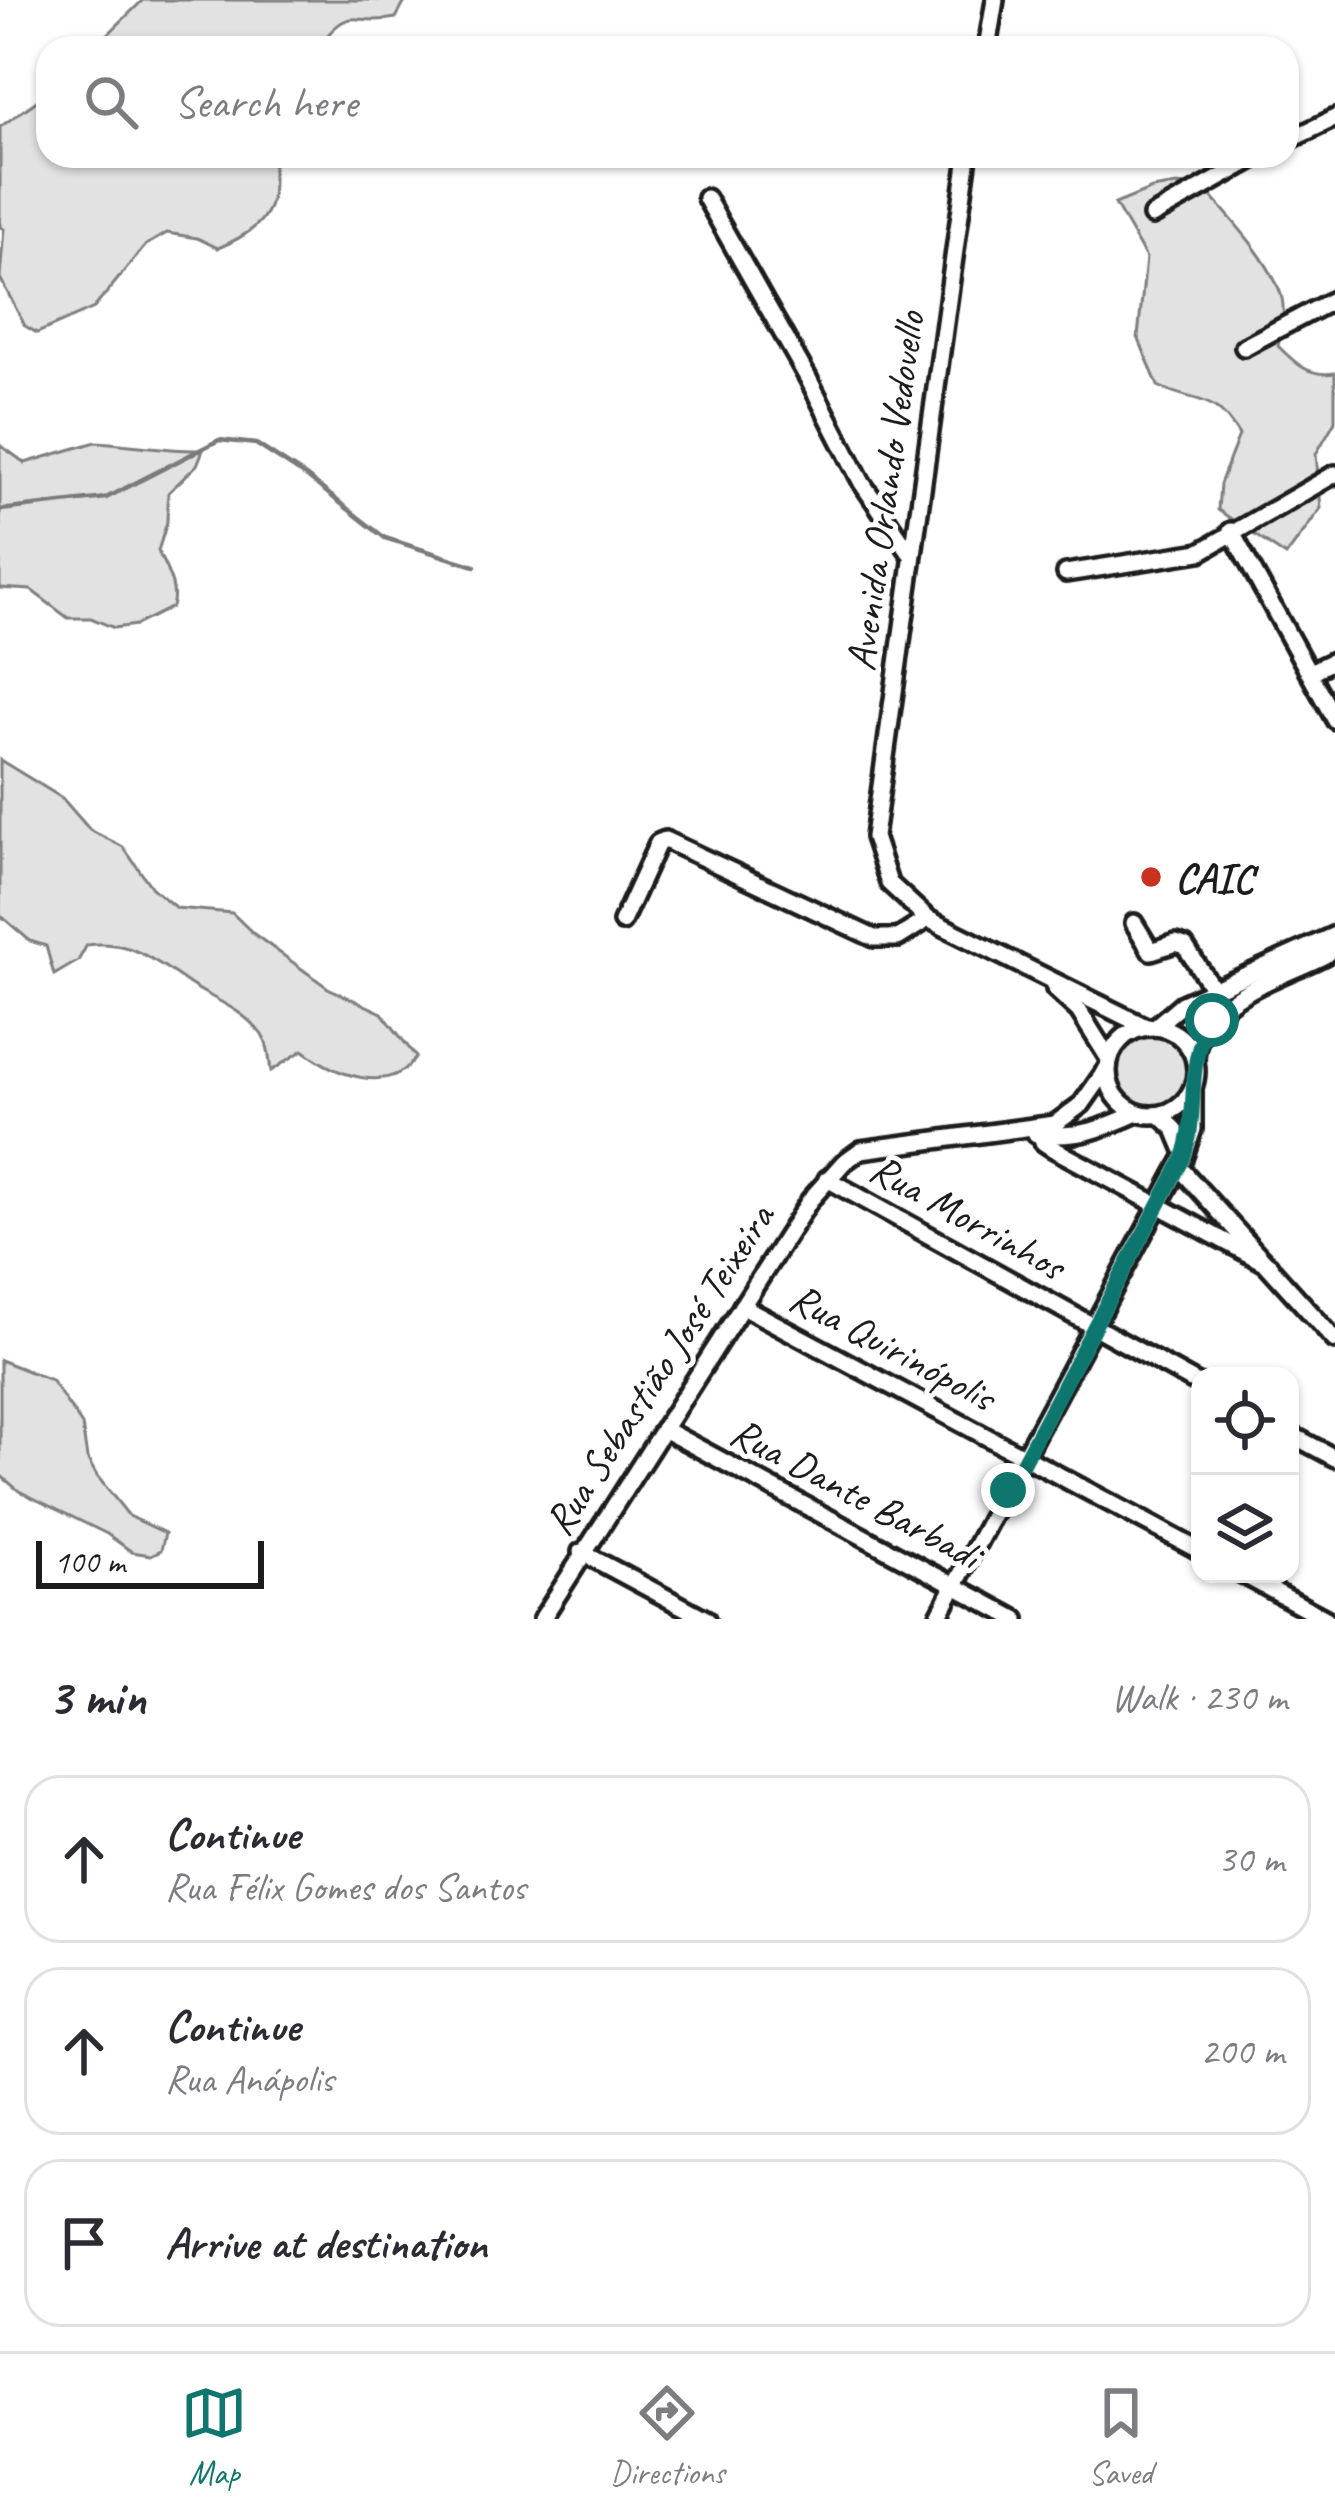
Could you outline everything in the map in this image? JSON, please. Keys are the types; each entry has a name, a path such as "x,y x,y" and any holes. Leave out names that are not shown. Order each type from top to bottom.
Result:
{"street":[{"path":"988,36 995,0"},
{"path":"1299,134 1335,118"},
{"name":"Avenida Orlando Vedovello","path":"928,919 889,883 874,837 966,168"},
{"path":"1152,216 1237,168"},
{"path":"706,199 862,483 910,553"},
{"path":"1244,347 1335,299"},
{"path":"1066,573 1194,554 1335,474"},
{"path":"1231,530 1335,719"},
{"path":"1310,672 1335,659"},
{"path":"622,922 658,842 665,839 874,938 898,938 928,919 1044,979 1182,1038 1195,1064"},
{"path":"1134,923 1151,951 1176,943 1185,946 1214,989"},
{"path":"1040,1131 1070,1116 1123,1037 1150,1027 1214,989 1335,935"},
{"path":"937,1619 1182,1160 1193,1130 1199,1040 1225,1006 1335,946"},
{"path":"1044,979 1079,1012 1108,1063 1112,1090 1136,1113"},
{"path":"1040,1131 1074,1137 1136,1113 1160,1115 1180,1106 1193,1088"},
{"path":"1160,1115 1175,1129 1182,1160 1335,1340"},
{"path":"1040,1131 1052,1148 1269,1265"},
{"name":"Rua Sebastião José Teixeira","path":"542,1619 742,1306 843,1162 872,1147 1040,1131"},
{"name":"Rua Morrinhos","path":"827,1179 1191,1380"},
{"name":"Rua Quirinópolis","path":"742,1306 1191,1546"},
{"name":"Rua Dante Barbadi","path":"663,1429 1016,1619"},
{"path":"1299,1439 1335,1458"},
{"path":"581,1552 706,1619"},
{"path":"1259,1583 1326,1619"}],"shaded area":[{"path":"143,0 406,0 396,18 346,20 327,36 106,36"},
{"path":"36,102 36,168 273,168 270,206 245,235 218,248 197,238 167,233 146,245 94,308 37,333 25,326 0,278 4,229 0,227 0,127"},
{"path":"1177,185 1204,188 1264,262 1283,303 1278,346 1304,368 1335,373 1335,421 1316,454 1321,508 1286,556 1218,510 1220,484 1239,435 1212,405 1158,386 1138,337 1146,258 1115,204"},
{"path":"96,442 203,450 197,465 168,493 167,522 158,551 172,586 172,607 136,625 114,628 91,618 68,618 31,590 0,588 0,445 25,463"},
{"path":"0,760 62,798 90,830 123,847 152,888 176,908 232,913 328,988 382,1013 416,1057 405,1069 377,1079 345,1073 303,1050 271,1071 264,1039 255,1026 143,954 117,945 87,945 78,961 54,975 46,946 30,941 0,915"},
{"path":"1151,1034 1165,1036 1177,1045 1186,1057 1186,1085 1177,1097 1165,1106 1151,1108 1137,1106 1125,1097 1116,1085 1114,1071 1116,1057 1125,1045 1137,1036"},
{"path":"0,1360 51,1380 82,1425 87,1458 97,1476 129,1516 165,1533 161,1550 151,1555 132,1552 107,1534 19,1491 0,1475"}],"waterway":[{"path":"0,510 106,498 219,440 256,444 385,538 475,566"}],"place":[{"name":"CAIC","path":"1151,877"}],"route":[{"path":"1008,1490 1183,1159 1193,1130 1195,1052 1212,1020"}]}
